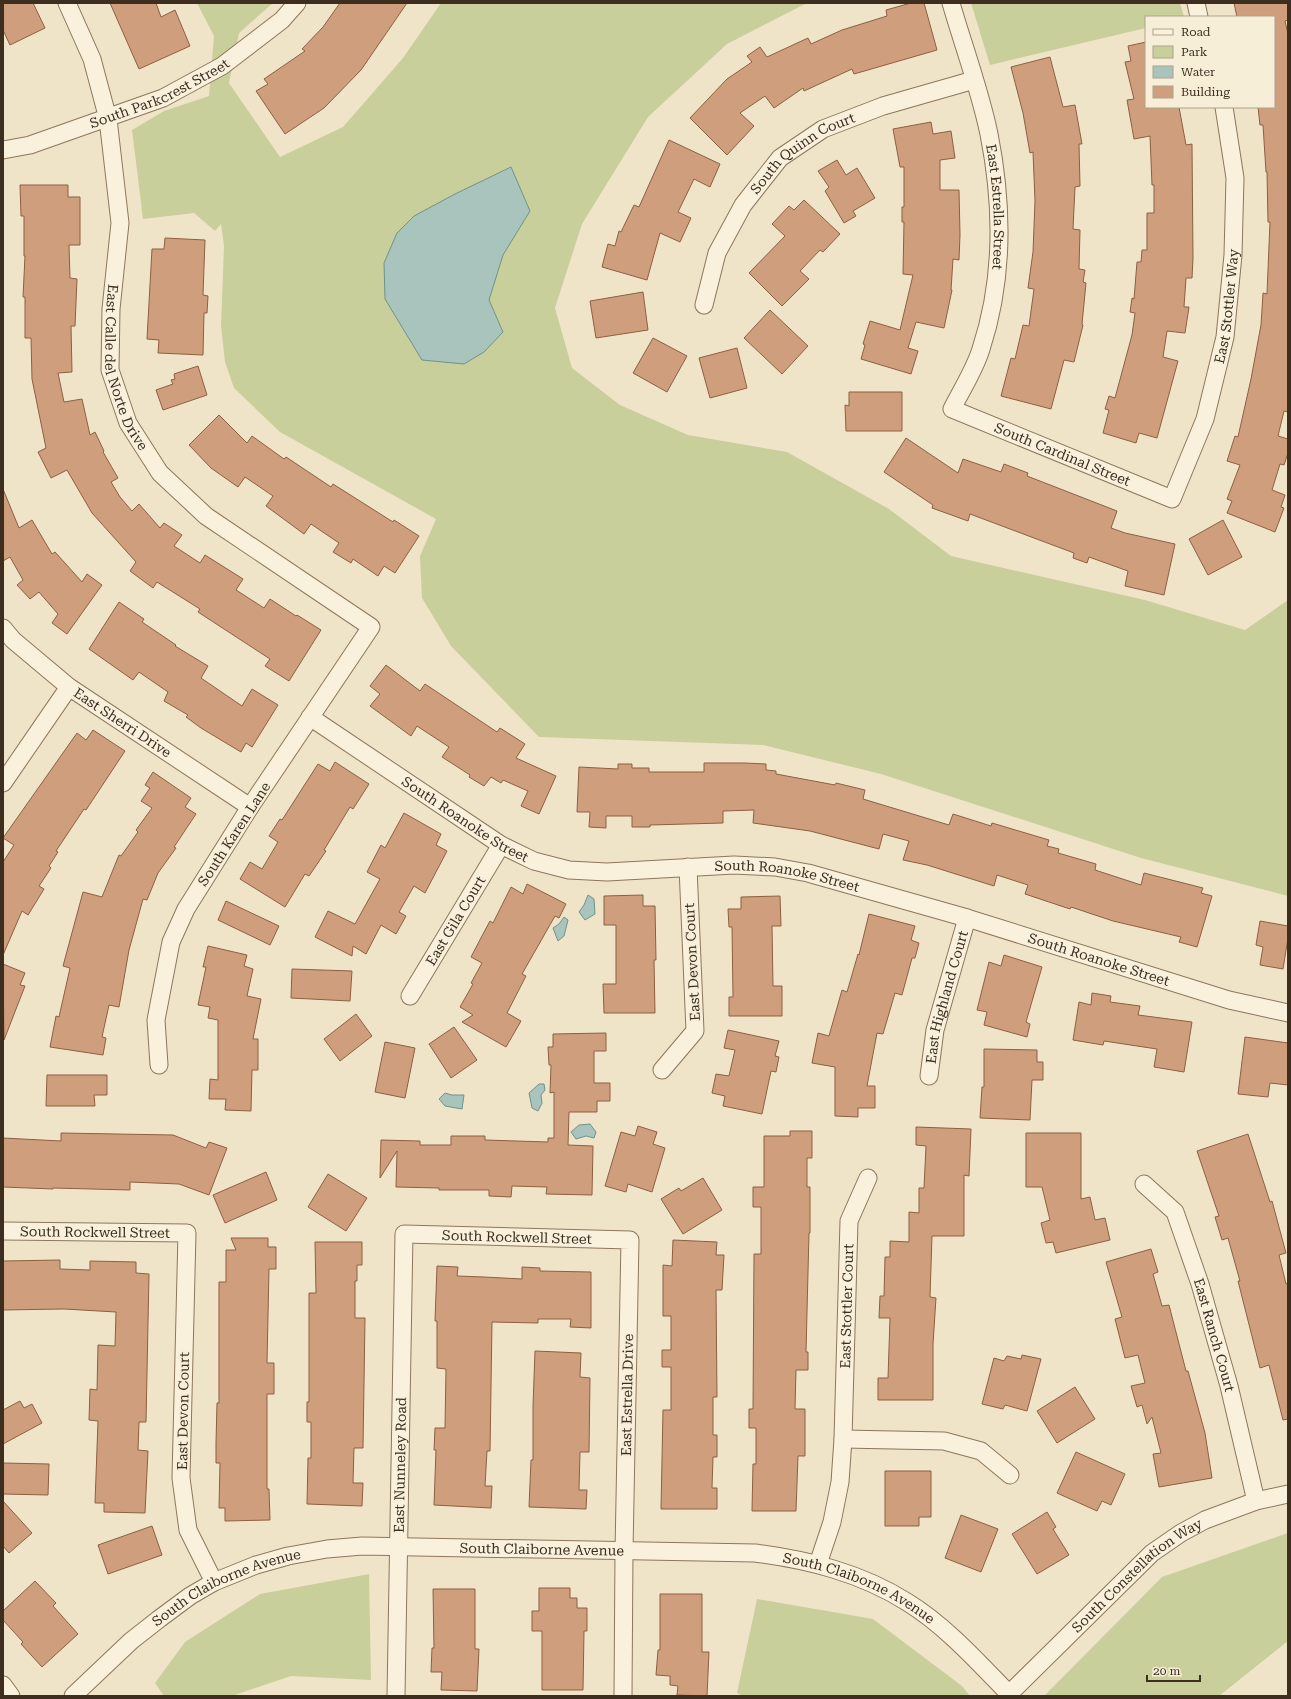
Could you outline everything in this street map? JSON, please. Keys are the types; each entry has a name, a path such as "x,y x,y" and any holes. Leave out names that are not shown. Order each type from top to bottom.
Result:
{"street":[{"name":"East Calle del Norte Drive","path":"67,3 92,59 108,119 120,223 111,309 110,370 128,424 160,473 206,516 371,627"},
{"name":"South Parkcrest Street","path":"3,150 30,145 108,119 163,98 222,66 282,20 297,3"},
{"name":"East Estrella Street","path":"950,3 989,133 997,186 1000,248 994,300 981,350 952,409"},
{"path":"1196,3 1200,16"},
{"name":"South Quinn Court","path":"704,305 717,253 743,205 780,158 823,129 883,106 974,80"},
{"name":"East Stottler Way","path":"1172,499 1205,419 1225,337 1233,255 1235,178 1224,108"},
{"name":"South Cardinal Street","path":"952,409 1172,499"},
{"name":"South Karen Lane","path":"160,1065 156,1020 171,942 186,909 250,808 371,627"},
{"name":"East Sherri Drive","path":"3,628 13,640 69,687 250,808"},
{"path":"3,783 69,687"},
{"name":"South Roanoke Street","path":"310,717 501,845 534,861 569,870 608,872 734,865 781,868 808,873 967,918 1229,1000 1288,1013"},
{"name":"East Gila Court","path":"410,996 501,845"},
{"name":"East Devon Court","path":"662,1070 695,1030 688,867"},
{"name":"East Highland Court","path":"929,1076 935,1030 967,918"},
{"name":"East Stottler Court","path":"818,1564 832,1522 840,1482 844,1439 849,1221 868,1178"},
{"name":"East Ranch Court","path":"1144,1184 1175,1212 1178,1219 1204,1299 1228,1386 1256,1501"},
{"name":"South Rockwell Street","path":"3,1231 187,1233"},
{"name":"East Devon Court","path":"187,1233 181,1478 188,1530 214,1582"},
{"name":"South Rockwell Street","path":"404,1234 630,1240"},
{"name":"East Nunneley Road","path":"396,1696 404,1234"},
{"name":"East Estrella Drive","path":"623,1696 624,1551 630,1240"},
{"path":"844,1439 944,1441 982,1451 1010,1475"},
{"name":"South Constellation Way","path":"1010,1695 1152,1553 1181,1533 1205,1520 1256,1501 1288,1494"},
{"name":"South Claiborne Avenue","path":"73,1696 153,1623 190,1596 214,1582 256,1565 288,1556 327,1549 398,1546 755,1553 818,1564 875,1584 908,1603 955,1640 1010,1695"},
{"path":"3,1685 11,1696"}],"green space":[{"path":"197,3 273,3 239,33 229,83 280,157 343,127 403,58 441,3 807,3 727,44 648,117 582,224 555,308 572,368 620,405 688,435 787,452 889,509 951,556 1145,600 1245,630 1288,600 1288,896 1141,858 881,774 763,745 539,737 451,646 422,598 420,556 436,519 280,432 234,388 225,362 221,326 224,246 221,224 215,231 194,213 143,219 132,130 164,111 209,96 214,36"},
{"path":"971,3 1180,3 1184,16 1145,16 1145,28 990,65"},
{"path":"1288,1533 1288,1641 1219,1696 1045,1695 1162,1577"},
{"path":"369,1574 371,1680 291,1676 232,1696 164,1696 155,1683 185,1642 260,1594"},
{"path":"757,1599 873,1619 962,1686 970,1696 743,1696 737,1693"}],"water":[{"path":"511,167 530,211 503,255 489,300 503,332 484,352 464,364 422,360 385,299 384,263 397,233 414,216"},
{"path":"588,895 594,899 595,914 585,920 579,912"},
{"path":"564,917 568,920 564,936 558,941 553,928 559,924"},
{"path":"539,1084 544,1084 545,1090 541,1095 542,1103 538,1111 532,1108 529,1093"},
{"path":"445,1093 452,1095 464,1095 462,1109 445,1106 439,1099"},
{"path":"590,1124 596,1132 594,1138 586,1136 576,1139 571,1132 579,1125"}],"building":[{"path":"3,3 33,3 45,28 10,45 3,30"},
{"path":"110,3 156,3 161,17 175,10 190,46 139,69"},
{"path":"340,3 407,3 361,70 324,108 285,134 256,91 268,84 264,79 305,51 302,49 323,27"},
{"path":"911,3 924,3 937,50 854,74 852,69 804,91 803,88 774,108 765,96 740,113 754,126 727,155 690,118 727,79 752,62 747,56 760,47 767,57 808,38 811,44 842,30 887,16 886,10"},
{"path":"1234,3 1288,3 1288,20 1285,21 1288,34 1288,412 1284,411 1278,436 1288,439 1288,453 1284,465 1280,464 1272,490 1285,495 1281,507 1284,508 1275,532 1227,513 1232,501 1227,499 1240,465 1227,461 1235,436 1238,437 1261,325 1263,293 1267,294 1270,222 1268,222 1267,172 1263,125 1260,125 1258,108 1275,108 1275,16 1237,16"},
{"path":"1145,42 1145,108 1179,108 1186,145 1192,144 1193,258 1192,278 1186,278 1184,307 1189,307 1185,333 1167,331 1163,357 1178,361 1157,438 1139,433 1136,443 1103,433 1109,410 1105,409 1109,396 1115,398 1132,335 1135,313 1130,312 1132,298 1134,299 1137,262 1141,262 1142,250 1147,250 1147,213 1154,213 1154,185 1152,185 1150,136 1134,139 1127,100 1134,99 1125,62 1131,61 1128,46"},
{"path":"1050,57 1063,107 1075,105 1082,144 1079,144 1080,186 1075,187 1073,229 1080,230 1079,269 1085,270 1083,282 1086,283 1083,325 1074,362 1064,360 1051,409 1001,396 1011,358 1015,359 1023,325 1029,326 1034,289 1028,288 1033,252 1035,201 1033,152 1030,153 1023,113 1011,67"},
{"path":"931,122 933,134 951,131 955,158 940,160 940,190 959,190 959,260 953,259 952,290 944,328 916,322 908,348 918,351 911,374 861,359 865,345 863,344 870,321 900,330 913,275 903,274 904,222 902,222 902,207 904,207 904,167 900,167 893,129"},
{"path":"669,140 720,164 710,187 694,179 678,212 691,218 680,242 660,233 647,280 602,267 608,244 615,246 619,231 621,232 634,205 639,207"},
{"path":"837,160 846,175 857,168 875,198 853,211 856,216 844,223 825,191 829,187 818,171"},
{"path":"20,185 68,185 68,197 80,197 80,245 69,245 70,278 77,279 75,326 71,326 72,372 58,373 64,402 82,399 90,435 95,432 104,451 103,452 118,478 111,482 120,497 132,511 139,504 160,528 164,523 182,535 174,546 200,563 205,555 243,579 236,590 264,608 270,599 321,630 289,681 265,666 270,659 198,612 200,609 157,582 153,588 130,571 136,562 92,513 67,470 51,478 38,452 46,448 32,379 31,338 25,338 25,297 23,297 25,256 24,216 21,216"},
{"path":"804,200 840,234 823,252 820,250 800,271 809,279 782,306 749,273 785,236 772,224 789,206 794,210"},
{"path":"165,238 205,240 203,295 208,296 207,313 204,313 203,355 158,353 159,340 147,339 152,249 164,249"},
{"path":"643,292 648,330 596,338 590,301"},
{"path":"770,310 808,346 782,374 744,338"},
{"path":"653,338 687,356 667,392 633,373"},
{"path":"737,348 747,388 710,398 699,358"},
{"path":"198,366 207,395 163,410 156,390 173,384 171,380 175,379 174,374"},
{"path":"849,392 902,392 902,431 846,431 845,405 849,406"},
{"path":"219,415 247,443 252,436 284,459 286,457 331,487 333,484 393,522 394,520 419,536 395,573 384,566 378,576 353,559 351,563 333,552 339,543 311,524 304,534 266,506 273,496 245,477 238,487 211,468 189,445"},
{"path":"906,438 958,473 963,459 1001,472 1004,464 1028,473 1027,476 1117,511 1111,528 1125,533 1175,544 1164,595 1125,586 1128,571 1089,557 1087,563 1073,558 1074,553 970,514 968,521 932,508 933,505 884,472"},
{"path":"3,489 19,528 32,520 52,554 55,552 82,582 87,574 102,585 67,634 52,623 58,614 39,592 30,599 17,585 23,580 10,557 3,561"},
{"path":"1223,520 1242,557 1208,575 1189,539"},
{"path":"119,602 144,619 142,622 176,645 175,646 208,666 201,678 242,706 252,689 278,705 252,747 246,743 241,752 201,728 186,717 188,715 164,701 168,692 139,672 133,680 89,649"},
{"path":"386,665 420,691 425,684 497,732 500,728 525,744 516,758 556,776 539,814 521,806 528,791 503,780 501,783 491,777 484,786 442,757 449,747 417,726 411,736 370,706 380,694 370,686"},
{"path":"93,730 125,751 86,810 84,809 56,851 58,852 49,866 51,868 39,886 44,889 28,915 22,911 3,955 3,862 14,845 3,838 77,733 86,740"},
{"path":"335,762 369,784 353,809 350,807 324,850 326,851 309,876 305,874 285,907 240,879 250,862 262,869 278,842 269,836 280,819 282,820 318,764 330,771"},
{"path":"704,763 766,764 766,770 776,771 776,774 835,785 836,783 865,790 863,799 949,825 953,814 991,826 992,823 1049,840 1047,846 1059,849 1058,853 1096,864 1095,870 1141,885 1144,873 1203,888 1201,893 1212,896 1197,947 1179,942 1181,937 1113,921 1025,894 1028,885 997,875 994,886 927,865 903,860 909,841 883,834 879,849 810,831 753,823 754,810 723,811 723,823 650,825 650,827 632,827 632,816 606,816 606,828 589,827 590,812 577,812 579,767 618,769 618,764 632,764 632,768 649,768 649,772 704,772"},
{"path":"153,772 191,798 185,807 196,814 174,847 176,848 158,873 147,900 143,899 129,950 119,1007 109,1005 102,1037 106,1038 103,1055 50,1047 56,1016 59,1017 70,968 63,966 83,892 102,897 119,855 121,856 138,832 136,830 152,808 141,801 150,788 145,785"},
{"path":"404,813 441,834 436,845 447,851 425,893 414,886 399,912 406,916 396,934 381,925 366,954 353,946 352,956 315,937 328,911 355,924 380,879 367,872 381,845 385,848"},
{"path":"527,884 566,904 559,918 555,916 522,974 526,976 507,1013 521,1021 506,1047 462,1022 473,1015 460,1007 473,984 471,983 482,963 471,957 490,921 493,923 511,887 523,894"},
{"path":"643,895 643,906 655,906 655,1013 604,1013 603,984 616,984 616,925 604,925 604,896"},
{"path":"780,896 781,926 772,926 773,986 782,986 782,1016 729,1016 729,997 733,997 732,927 729,927 728,909 741,909 741,897"},
{"path":"226,901 279,926 270,945 218,920"},
{"path":"869,914 915,926 911,940 919,943 915,958 912,958 902,995 895,993 883,1034 877,1033 867,1086 875,1086 875,1108 858,1108 858,1117 835,1116 835,1067 812,1063 818,1033 829,1036 842,990 847,992 858,954 859,955"},
{"path":"1260,921 1288,926 1288,938 1283,969 1260,965 1263,947 1256,945"},
{"path":"208,946 247,955 244,966 253,969 247,996 261,999 253,1039 258,1039 258,1070 252,1070 251,1111 225,1110 226,1099 209,1099 210,1079 218,1080 218,1020 208,1018 210,1007 198,1005 206,967 203,967"},
{"path":"1004,955 1042,967 1026,1022 1030,1024 1027,1037 984,1025 987,1012 977,1010 989,962 1001,966"},
{"path":"3,964 25,973 20,985 25,986 4,1040"},
{"path":"292,969 352,971 350,1001 291,998"},
{"path":"1092,993 1111,996 1110,1002 1140,1006 1138,1015 1192,1022 1184,1072 1154,1067 1157,1049 1104,1041 1103,1045 1073,1040 1079,1002 1091,1005"},
{"path":"356,1014 372,1036 340,1061 324,1039"},
{"path":"454,1027 477,1060 451,1078 429,1044"},
{"path":"728,1030 779,1041 775,1056 779,1057 776,1072 771,1071 762,1114 723,1106 725,1096 712,1093 716,1074 729,1076 735,1050 724,1048"},
{"path":"606,1033 606,1051 594,1051 594,1083 610,1083 610,1101 597,1101 597,1112 569,1112 568,1145 593,1146 592,1195 546,1194 547,1187 512,1186 511,1197 489,1196 489,1190 439,1190 439,1188 396,1187 397,1151 380,1178 381,1140 420,1141 420,1145 451,1145 451,1136 485,1136 485,1140 548,1142 548,1138 554,1138 554,1092 550,1093 551,1065 549,1065 548,1047 553,1047 553,1034"},
{"path":"1245,1037 1288,1043 1288,1085 1270,1083 1268,1097 1238,1094"},
{"path":"385,1042 415,1048 405,1098 375,1092"},
{"path":"984,1049 1037,1050 1037,1062 1043,1062 1043,1080 1032,1080 1030,1120 980,1118 982,1087 984,1087"},
{"path":"47,1075 107,1075 107,1095 94,1095 95,1106 46,1106"},
{"path":"638,1126 657,1132 653,1144 665,1148 652,1192 628,1184 626,1192 605,1186 621,1132 635,1136"},
{"path":"916,1127 971,1129 969,1176 964,1175 964,1236 932,1236 930,1297 936,1298 933,1344 933,1400 878,1400 878,1378 888,1378 890,1318 879,1318 880,1296 884,1296 885,1257 890,1257 890,1241 909,1242 909,1212 919,1213 919,1188 924,1188 926,1146 916,1145"},
{"path":"790,1131 812,1131 812,1158 807,1158 807,1187 810,1187 806,1352 808,1352 808,1370 796,1370 795,1409 805,1409 805,1456 798,1456 796,1511 752,1511 753,1464 756,1464 756,1428 749,1428 749,1409 753,1409 754,1254 761,1254 761,1207 753,1207 753,1187 764,1187 764,1136 790,1136"},
{"path":"61,1133 173,1135 206,1148 209,1142 227,1148 209,1195 179,1184 130,1182 130,1190 3,1187 3,1138 61,1141"},
{"path":"1026,1133 1081,1133 1081,1199 1090,1197 1095,1220 1105,1218 1110,1240 1056,1253 1053,1242 1046,1243 1041,1223 1050,1220 1042,1187 1026,1187"},
{"path":"1248,1134 1270,1202 1272,1201 1286,1253 1279,1255 1286,1284 1288,1283 1288,1419 1283,1420 1269,1365 1260,1368 1238,1281 1240,1281 1228,1238 1222,1240 1215,1217 1219,1216 1197,1151"},
{"path":"266,1172 277,1200 225,1223 213,1195"},
{"path":"328,1174 367,1198 346,1231 308,1207"},
{"path":"703,1178 722,1210 683,1234 661,1199 679,1188 681,1191"},
{"path":"231,1238 268,1238 268,1247 276,1247 276,1269 269,1269 267,1363 274,1363 274,1394 267,1394 267,1489 269,1489 270,1520 225,1521 225,1508 219,1508 220,1463 216,1463 216,1443 217,1403 219,1403 219,1282 226,1282 226,1250 236,1250"},
{"path":"673,1240 717,1242 716,1255 724,1255 722,1290 716,1290 717,1397 713,1397 713,1435 717,1435 717,1457 713,1457 712,1488 717,1488 717,1509 661,1509 663,1410 671,1410 671,1367 662,1367 662,1350 671,1350 671,1316 663,1316 663,1265 672,1266"},
{"path":"315,1242 362,1242 362,1265 357,1265 357,1281 355,1281 355,1318 365,1318 363,1448 354,1448 353,1483 363,1483 362,1506 307,1504 308,1458 311,1458 311,1422 307,1422 307,1402 309,1402 309,1293 316,1293"},
{"path":"1151,1249 1158,1272 1153,1274 1162,1306 1169,1305 1186,1371 1188,1371 1205,1433 1212,1478 1159,1487 1153,1454 1161,1453 1152,1417 1147,1424 1142,1405 1137,1407 1131,1386 1145,1383 1138,1355 1125,1358 1115,1319 1122,1317 1106,1262"},
{"path":"60,1260 60,1269 90,1270 90,1261 136,1262 136,1273 149,1274 146,1422 139,1422 138,1450 148,1451 145,1513 104,1512 104,1503 95,1503 98,1421 89,1420 90,1389 97,1390 98,1345 115,1346 116,1312 64,1309 3,1310 3,1261"},
{"path":"437,1266 458,1267 457,1276 522,1279 522,1267 540,1268 540,1271 591,1272 591,1328 570,1327 571,1319 538,1319 538,1323 492,1322 490,1451 487,1451 485,1486 492,1486 491,1508 434,1505 436,1450 434,1450 435,1428 445,1428 446,1369 437,1368 437,1321 435,1321"},
{"path":"535,1351 581,1353 580,1377 590,1378 589,1452 580,1452 579,1490 587,1490 586,1509 529,1507 531,1460 533,1460"},
{"path":"1022,1355 1041,1359 1027,1411 1005,1405 1003,1409 982,1404 994,1358 1004,1361 1007,1356 1021,1359"},
{"path":"1075,1387 1095,1419 1057,1443 1037,1411"},
{"path":"20,1401 24,1408 32,1404 42,1423 3,1444 3,1410"},
{"path":"1076,1452 1125,1474 1111,1505 1102,1501 1097,1511 1057,1493"},
{"path":"3,1463 49,1464 48,1495 3,1494"},
{"path":"885,1471 931,1471 931,1517 919,1517 919,1526 885,1526"},
{"path":"3,1501 32,1533 9,1553 3,1546"},
{"path":"1047,1512 1056,1527 1053,1529 1069,1555 1037,1574 1012,1534"},
{"path":"961,1515 998,1529 981,1572 945,1558"},
{"path":"152,1526 162,1555 108,1574 98,1545"},
{"path":"35,1581 56,1603 53,1606 78,1634 42,1667 21,1644 23,1642 3,1620 3,1611"},
{"path":"539,1588 570,1588 570,1598 577,1598 577,1608 587,1608 587,1631 584,1631 583,1690 542,1690 542,1631 532,1631 532,1611 539,1611"},
{"path":"433,1589 475,1589 475,1649 479,1649 477,1691 441,1690 442,1672 431,1672 432,1648 434,1648"},
{"path":"660,1594 702,1594 702,1652 709,1652 707,1696 677,1695 678,1686 670,1685 670,1676 656,1675 658,1650 660,1650"}]}
